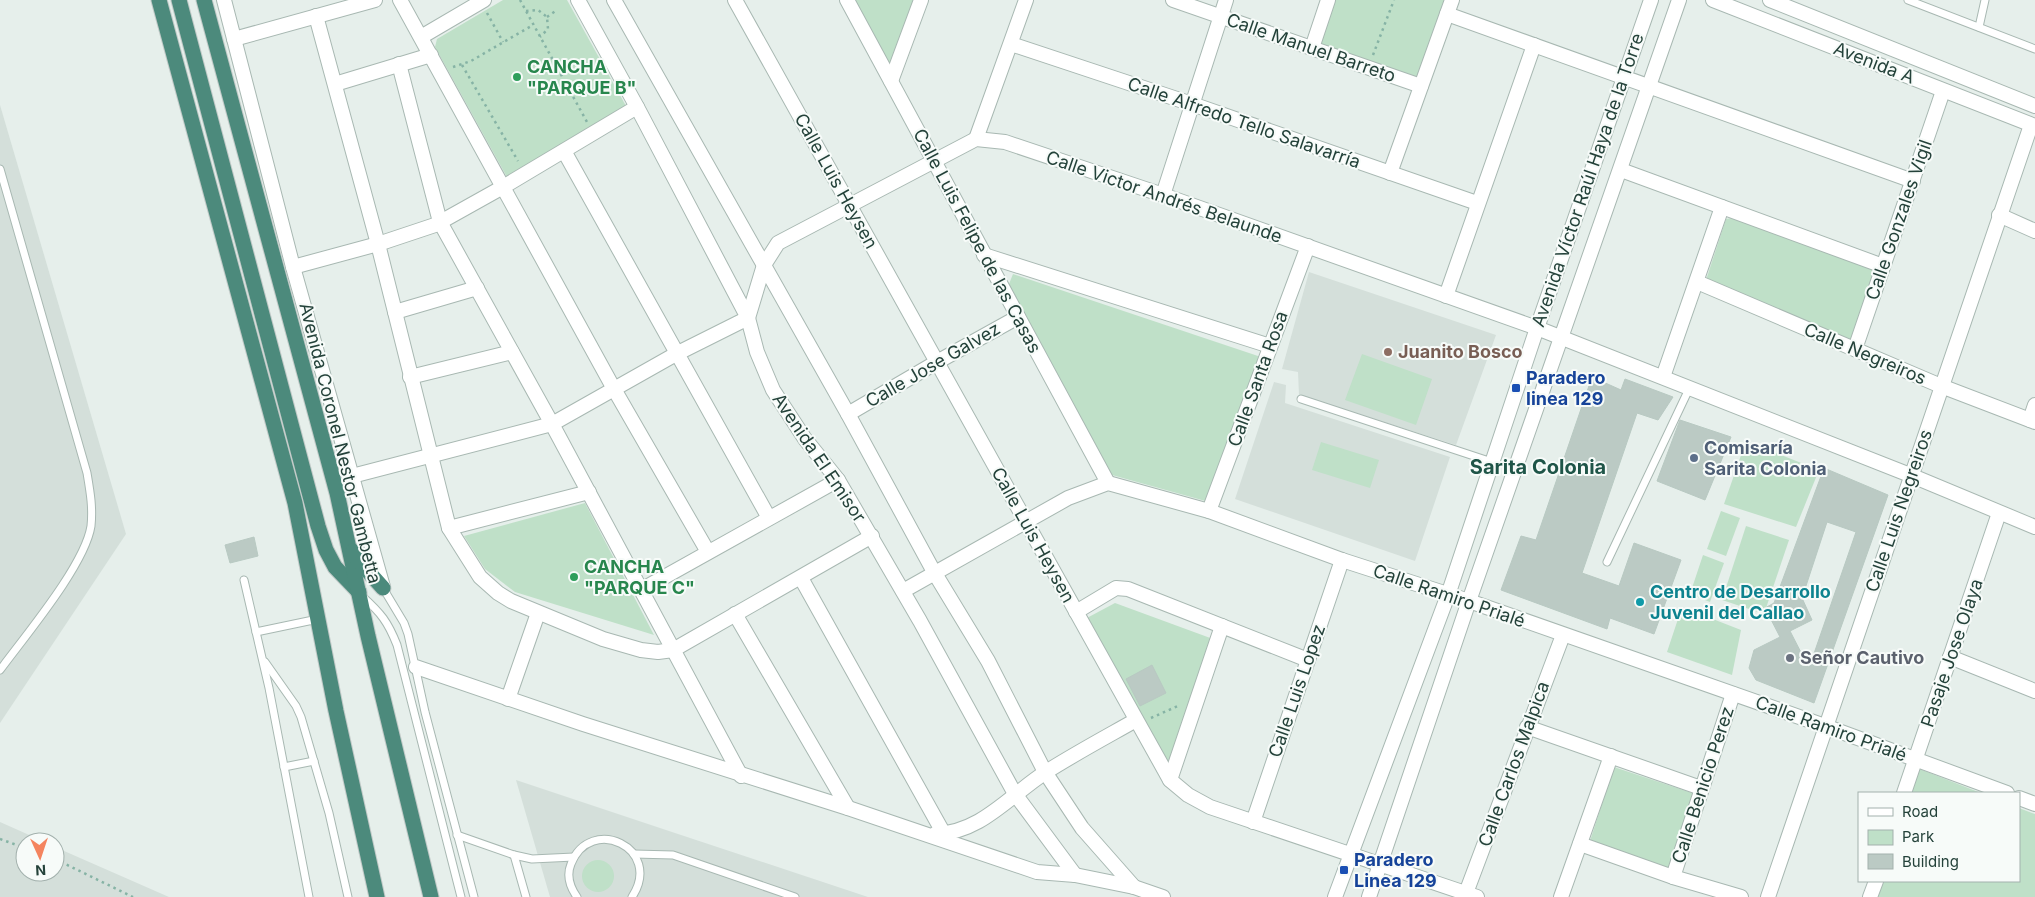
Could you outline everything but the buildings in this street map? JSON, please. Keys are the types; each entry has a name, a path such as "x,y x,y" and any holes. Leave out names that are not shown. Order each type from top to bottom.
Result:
{"highway":[{"path":"159,0 295,504 336,711 377,897"},
{"path":"178,0 318,526 326,550 335,567 360,594"},
{"name":"Avenida Coronel Nestor Gambetta","path":"204,0 337,493 368,636 431,897"},
{"path":"348,541 357,559 383,588"}],"street":[{"path":"224,0 293,267 383,588"},
{"path":"234,39 375,0"},
{"path":"400,0 614,389 708,552"},
{"name":"Avenida El Emisor","path":"578,0 637,107 748,318 757,352 772,390 805,439 838,480 872,536 1016,794 1075,875"},
{"path":"614,0 848,414 934,572 988,661 1045,772 1082,828 1134,887"},
{"name":"Calle Luis Heysen","path":"735,0 1076,612 1141,720 1170,780 1188,795 1210,807 1472,895"},
{"name":"Calle Luis Felipe de las Casas","path":"846,0 1108,483"},
{"path":"891,81 921,0"},
{"path":"352,476 552,424 676,354 748,318 764,266 778,244 976,139 1026,0"},
{"name":"Calle Manuel Barreto","path":"1173,0 1421,86"},
{"path":"1163,195 1226,0"},
{"path":"1312,48 1328,0"},
{"path":"1390,174 1452,0"},
{"name":"Avenida Víctor Raúl Haya de la Torre","path":"1335,897 1448,595 1537,328 1651,0"},
{"name":"Avenida Víctor Raúl Haya de la Torre","path":"1369,897 1469,601 1679,0"},
{"name":"Avenida A","path":"1713,0 2033,125"},
{"name":"Avenida A","path":"1770,0 2035,106"},
{"path":"421,37 482,4"},
{"path":"1447,14 1913,181"},
{"path":"316,16 378,244 449,528 480,577 498,593 538,613 603,639 641,650 658,652 673,650 872,536"},
{"name":"Calle Alfredo Tello Salavarría","path":"1011,44 1192,104 1477,203"},
{"path":"1446,296 1477,203 1534,45"},
{"path":"335,84 431,55"},
{"path":"399,64 440,222 589,492 741,776"},
{"name":"Calle Gonzales Vigil","path":"1855,349 1944,91"},
{"path":"293,267 378,244 440,222 503,187 637,107"},
{"name":"Calle Luis Negreiros","path":"1768,897 1999,215 2033,125"},
{"name":"Calle Victor Andrés Belaunde","path":"976,139 1005,142 1163,195 1537,328 2035,527"},
{"path":"564,151 769,518"},
{"path":"1620,170 1883,266"},
{"path":"1663,378 1722,207"},
{"path":"1999,215 2035,231"},
{"name":"Calle Santa Rosa","path":"1209,512 1308,246"},
{"path":"984,255 1270,346"},
{"name":"Calle Negreiros","path":"1697,282 1941,386 2033,421"},
{"path":"395,312 477,288"},
{"name":"Calle Jose Galvez","path":"848,414 936,362 1018,317"},
{"path":"410,377 512,352"},
{"path":"2033,421 2035,405"},
{"path":"641,590 838,480"},
{"path":"903,591 1068,498 1108,483"},
{"name":"Calle Ramiro Prialé","path":"1108,483 1209,512 1342,560 1469,601 1826,726 2004,792"},
{"path":"449,528 589,492"},
{"name":"Pasaje Jose Olaya","path":"1904,792 1999,512"},
{"name":"Calle Luis Lopez","path":"1253,822 1342,560"},
{"path":"801,578 944,834"},
{"path":"1076,612 1116,588 1128,590 1308,660"},
{"path":"508,699 538,613"},
{"path":"735,614 848,808"},
{"path":"1170,780 1222,626"},
{"name":"Calle Carlos Malpica","path":"1472,895 1527,727 1563,635"},
{"path":"1950,657 2035,691"},
{"path":"416,667 741,776 848,808 1037,872 1075,875 1134,887 1163,897"},
{"name":"Calle Benicio Perez","path":"1673,877 1733,694"},
{"path":"924,834 954,832 985,818 996,812 1045,772 1141,720"},
{"path":"1527,727 1701,788"},
{"path":"1561,897 1611,756"},
{"path":"2020,798 2035,804"},
{"path":"1580,844 1673,877 1741,897"},
{"path":"1870,897 1876,882"}],"lane":[{"path":"1908,0 2035,48"},
{"path":"1979,27 1985,0"},
{"path":"0,169 87,473 92,505 90,528 82,552 54,597 0,670"},
{"path":"1607,562 1688,389"},
{"path":"1301,398 1492,462"},
{"path":"244,580 264,661 309,897"},
{"path":"383,588 404,623 416,667 425,712 474,897"},
{"path":"360,594 386,619 397,645 461,897"},
{"path":"256,632 319,619"},
{"path":"264,661 296,706 314,762 348,897"},
{"path":"284,767 314,762"},
{"path":"458,836 514,855 532,859 574,856"},
{"path":"577,897 572,890 569,879 570,867 574,856 586,845 603,839 615,840 626,846 634,854 639,865 640,877 638,889 632,897"},
{"path":"634,854 673,855 795,897"},
{"path":"514,855 526,897"}],"path":[{"path":"520,0 591,128"},
{"path":"1370,62 1394,0"},
{"path":"482,4 503,42"},
{"path":"526,11 538,10 547,17 548,28 540,37"},
{"path":"547,17 557,10"},
{"path":"450,68 462,65 534,25"},
{"path":"462,65 522,166"},
{"path":"1141,720 1188,701"},
{"path":"0,839 15,844"},
{"path":"65,864 133,897"}],"shaded area":[{"path":"0,105 126,534 0,723"},
{"name":"Juanito Bosco","path":"1309,272 1496,335 1456,445 1299,395 1298,372 1282,369"},
{"path":"1274,382 1286,385 1285,403 1450,457 1415,561 1235,499"},
{"path":"516,780 675,833 868,897 550,897"},
{"path":"0,822 22,832 15,832 15,882 65,882 65,851 169,897 0,897"}],"green space":[{"path":"503,0 567,0 626,106 508,179 435,47 437,39"},
{"path":"850,0 914,0 888,69"},
{"path":"1331,0 1446,0 1418,80 1316,44"},
{"path":"1731,218 1873,269 1874,274 1850,340 1706,280 1726,219"},
{"path":"1013,274 1261,357 1209,502 1112,475 1009,284"},
{"path":"1362,354 1432,379 1416,425 1345,400"},
{"path":"1746,441 1819,470 1796,527 1724,504"},
{"path":"1321,442 1379,460 1370,488 1312,470"},
{"path":"585,503 654,635 515,592 485,569 464,536"},
{"path":"1721,511 1740,518 1726,556 1707,549"},
{"path":"1746,526 1789,540 1764,614 1722,600"},
{"path":"1703,555 1724,563 1710,602 1690,594"},
{"path":"1115,603 1213,639 1171,759 1165,761 1085,619"},
{"path":"1682,607 1741,630 1732,675 1667,652"},
{"path":"1614,767 1695,794 1669,872 1589,844"},
{"path":"1917,768 1978,792 1909,792"},
{"path":"2020,808 2035,814 2035,897 1874,897 1879,882 2020,882"},
{"path":"598,860 604,861 609,865 613,870 613,882 609,887 604,891 598,892 592,891 587,887 583,882 582,876 583,870 587,865 592,861"}],"place":[{"name":"CANCHA \"PARQUE B\"","path":"517,77"},
{"name":"Juanito Bosco","path":"1388,352"},
{"name":"Paradero linea 129","path":"1516,388"},
{"name":"Comisaría Sarita Colonia","path":"1694,458"},
{"name":"CANCHA \"PARQUE C\"","path":"574,577"},
{"name":"Centro de Desarrollo Juvenil del Callao","path":"1640,602"},
{"name":"Señor Cautivo","path":"1790,658"},
{"name":"Paradero Linea 129","path":"1344,870"}],"district":[{"name":"Sarita Colonia","path":"1538,467"}]}
